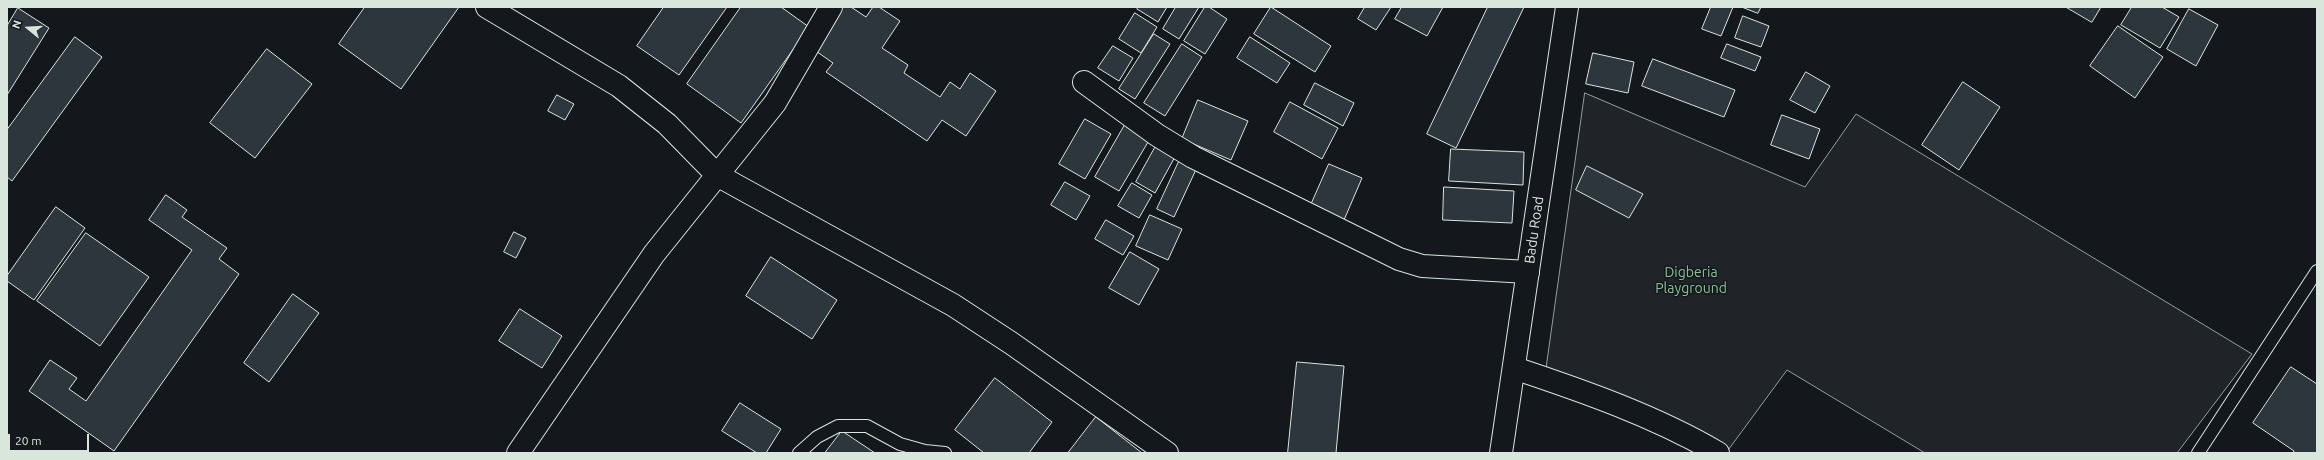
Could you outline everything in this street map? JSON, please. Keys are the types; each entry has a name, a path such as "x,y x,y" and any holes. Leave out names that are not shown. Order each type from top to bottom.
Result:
{"street":[{"path":"487,7 619,86 667,124 718,175 953,305 1011,343 1166,453"},
{"path":"518,453 654,254 775,103 831,7"},
{"name":"Badu Road","path":"1501,453 1567,7"},
{"path":"1084,82 1157,135 1193,157 1399,258 1422,266 1528,272"},
{"path":"1514,368 1583,392 1674,429 1718,453"}],"lane":[{"path":"2198,453 2317,271"},
{"path":"799,453 817,437 838,426 867,426 900,444 925,451 945,453"}],"green space":[{"name":"Digberia Playground","path":"1585,93 1805,187 1856,114 2252,354 2177,453 1925,453 1787,370 1726,453 1546,371"}],"building":[{"path":"365,7 459,7 401,89 339,44"},
{"path":"664,7 727,7 679,75 637,46"},
{"path":"741,7 781,7 809,27 741,123 687,84"},
{"path":"842,7 851,7 866,17 873,7 879,7 900,21 882,48 908,65 904,73 940,97 950,82 960,89 970,73 996,91 966,136 942,120 927,141 826,72 833,63 813,49"},
{"path":"1139,7 1167,7 1158,22 1137,9"},
{"path":"1176,7 1199,7 1179,39 1163,29"},
{"path":"1205,7 1209,7 1227,19 1205,54 1184,41"},
{"path":"1271,7 1331,46 1315,72 1254,34"},
{"path":"1365,7 1391,7 1376,30 1358,19"},
{"path":"1402,7 1443,7 1427,36 1395,19"},
{"path":"1488,7 1524,7 1456,148 1427,134"},
{"path":"1711,7 1733,7 1721,36 1702,29"},
{"path":"1742,7 1761,7 1758,13"},
{"path":"2066,7 2101,7 2092,22"},
{"path":"2132,7 2162,7 2179,17 2160,48 2121,25"},
{"path":"18,8 49,28 7,95 7,26"},
{"path":"2189,9 2218,25 2196,66 2167,49"},
{"path":"1135,13 1157,27 1141,53 1119,39"},
{"path":"1743,16 1769,26 1761,47 1735,38"},
{"path":"2118,26 2163,57 2135,98 2090,66"},
{"path":"1154,34 1170,44 1135,99 1119,89"},
{"path":"75,37 102,57 12,181 7,177 7,130"},
{"path":"1250,37 1290,63 1277,83 1237,58"},
{"path":"1182,44 1202,57 1165,116 1144,103"},
{"path":"1727,44 1761,57 1755,71 1721,58"},
{"path":"1113,46 1133,58 1119,81 1098,68"},
{"path":"267,49 312,84 255,158 210,123"},
{"path":"1593,53 1634,62 1628,93 1586,84"},
{"path":"1653,59 1735,90 1724,117 1642,86"},
{"path":"1806,72 1830,86 1815,113 1790,100"},
{"path":"1963,82 2000,107 1959,170 1922,145"},
{"path":"1315,83 1354,103 1343,126 1304,105"},
{"path":"557,95 574,104 565,120 548,111"},
{"path":"1198,100 1248,121 1231,160 1182,139"},
{"path":"1290,102 1338,128 1322,159 1274,132"},
{"path":"1782,115 1820,129 1809,159 1771,145"},
{"path":"1085,119 1111,134 1085,179 1059,164"},
{"path":"1126,123 1151,137 1119,191 1095,177"},
{"path":"1157,144 1176,155 1155,193 1136,182"},
{"path":"1451,149 1524,152 1523,185 1449,181"},
{"path":"1182,155 1199,163 1174,217 1157,209"},
{"path":"1329,164 1362,178 1344,220 1311,205"},
{"path":"1587,166 1643,194 1629,218 1576,190"},
{"path":"1065,182 1090,196 1076,220 1051,205"},
{"path":"1132,183 1152,195 1139,218 1118,206"},
{"path":"1444,187 1514,191 1512,223 1443,220"},
{"path":"166,195 187,210 182,217 227,248 219,259 239,274 114,451 29,391 50,360 77,378 69,389 86,401 192,250 149,220"},
{"path":"56,207 85,228 34,300 7,281 7,276"},
{"path":"1150,215 1182,229 1168,260 1136,246"},
{"path":"1106,220 1134,236 1123,255 1095,239"},
{"path":"514,232 526,238 516,258 504,252"},
{"path":"86,233 149,277 100,346 37,301"},
{"path":"1130,252 1159,269 1139,305 1109,288"},
{"path":"771,257 837,300 812,339 746,296"},
{"path":"293,294 319,313 269,382 244,363"},
{"path":"520,309 562,336 542,368 499,341"},
{"path":"1297,362 1344,366 1336,453 1288,453"},
{"path":"2291,367 2317,384 2317,453 2293,453 2294,451 2253,423"},
{"path":"995,378 1052,422 1029,453 984,453 955,430"},
{"path":"740,403 781,429 766,453 757,453 722,431"},
{"path":"1096,417 1142,453 1068,453"},
{"path":"842,431 875,453 825,453"}]}
